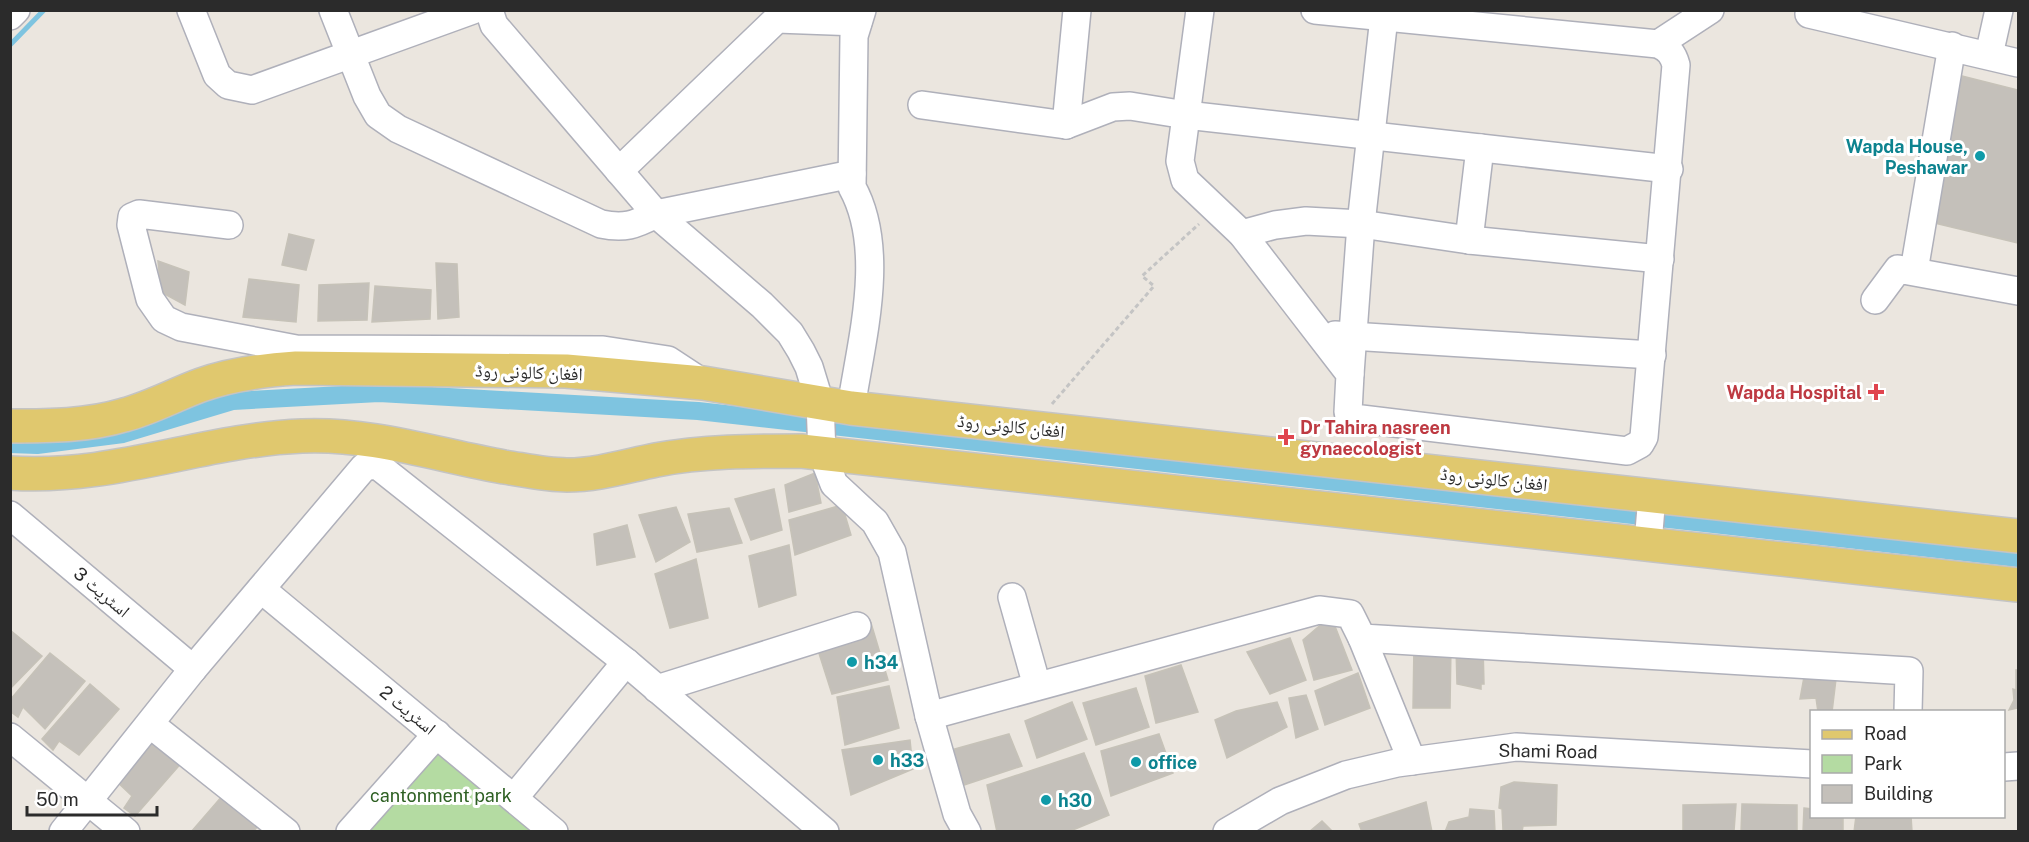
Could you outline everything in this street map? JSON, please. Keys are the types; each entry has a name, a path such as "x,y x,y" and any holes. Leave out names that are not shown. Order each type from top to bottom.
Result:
{"main road":[{"name":"افغان کالونی روڈ","path":"10,426 88,423 126,415 231,375 296,368 566,371 703,383 827,423 1031,428 2019,536"},
{"path":"10,472 41,475 87,472 262,438 306,436 375,440 483,463 566,475 606,472 657,460 703,454 772,451 827,423 1648,543 2019,585"}],"street":[{"path":"10,16 16,10"},
{"path":"191,10 217,75 228,85 252,90 473,10"},
{"path":"333,10 349,56 378,115 398,129 601,224 632,227 656,214 852,174"},
{"path":"489,10 494,25 656,214 762,305 790,333 809,367 827,423 834,484 875,522 892,552 928,716 957,814 967,831"},
{"path":"1066,125 1077,10"},
{"path":"1200,10 1180,161 1185,180 1242,234 1350,374"},
{"path":"1658,44 1710,10"},
{"path":"1989,55 1999,10"},
{"path":"1325,12 1384,17 1454,16 1658,44 1673,55 1676,65 1669,170 1644,437 1640,444 1627,451 1362,421 1353,418 1348,412 1362,224 1384,17"},
{"path":"619,171 772,15 860,16 854,36 852,187 863,206 871,280 827,423"},
{"path":"1809,15 2019,63"},
{"path":"1914,271 1952,46"},
{"path":"922,105 1066,125 1113,107 1130,106 1186,116 1669,170"},
{"path":"1470,240 1480,148"},
{"path":"229,225 140,214 132,217 131,225 150,299 164,319 181,327 296,349 603,350 668,360 703,383"},
{"path":"1242,234 1275,225 1306,221 1362,224 1470,240 1660,259"},
{"path":"1875,300 1898,269 2019,291"},
{"path":"1319,335 1353,335 1652,355"},
{"path":"77,815 193,669 364,467 377,465 626,662 825,831"},
{"path":"1648,543 1652,496"},
{"name":"اسٹریٹ 3","path":"10,515 193,669"},
{"name":"اسٹریٹ 2","path":"261,589 554,831"},
{"path":"1012,597 1037,686"},
{"path":"928,716 1319,610 1350,614 1412,761"},
{"path":"657,688 857,626"},
{"path":"1362,638 1909,671 1908,710"},
{"path":"514,798 626,662"},
{"path":"150,724 286,831"},
{"path":"350,831 437,734"},
{"path":"10,737 77,815 126,831"},
{"name":"Shami Road","path":"1227,831 1280,801 1346,775 1412,761 1516,747 1810,764"},
{"path":"10,758 77,815 101,831"}],"path":[{"path":"1031,428 1154,286 1142,276 1216,208"}],"green space":[{"name":"cantonment park","path":"439,742 539,832 359,832"}],"building":[{"name":"Wapda House, Peshawar","path":"1958,75 2018,90 2018,243 1930,222"},
{"path":"289,234 314,240 306,270 282,265"},
{"path":"158,261 189,272 185,305 161,292"},
{"path":"436,263 457,264 459,317 438,319"},
{"path":"249,279 299,285 296,322 243,317"},
{"path":"369,283 367,320 318,321 319,285"},
{"path":"375,286 431,290 430,319 372,322"},
{"path":"815,473 821,503 789,512 785,485"},
{"path":"774,489 782,530 751,540 735,499"},
{"path":"842,505 851,535 795,555 789,520"},
{"path":"676,507 690,542 656,562 639,515"},
{"path":"729,508 742,543 697,552 688,514"},
{"path":"627,525 635,557 597,565 594,534"},
{"path":"789,545 796,595 759,607 749,556"},
{"path":"696,559 708,618 670,628 655,574"},
{"path":"1331,616 1352,670 1314,680 1303,640"},
{"name":"h34","path":"871,623 888,680 832,694 816,644"},
{"path":"10,630 42,656 10,689"},
{"path":"1290,638 1306,680 1270,694 1247,652"},
{"path":"1414,645 1451,646 1450,708 1413,708"},
{"path":"1456,647 1483,647 1484,684 1481,684 1481,689 1457,684"},
{"path":"50,653 85,681 45,729 23,707 18,717 10,711 10,700"},
{"path":"1181,665 1198,712 1156,723 1145,676"},
{"path":"2016,670 2018,670 2018,708 2009,710 2014,700 2013,689 2016,690"},
{"path":"1358,673 1370,708 1325,725 1315,691"},
{"path":"1804,677 1836,679 1832,710 1818,710 1816,698 1800,699"},
{"path":"90,684 119,709 79,755 59,741 53,750 42,739"},
{"path":"889,686 899,728 845,745 837,697"},
{"path":"1136,688 1149,727 1096,745 1083,703"},
{"path":"1306,695 1318,729 1296,738 1289,698"},
{"path":"1072,702 1087,739 1037,758 1025,721"},
{"path":"1277,702 1287,727 1227,758 1215,720 1236,711"},
{"path":"152,732 184,760 135,816 124,808 132,796 114,779"},
{"path":"1009,734 1022,766 964,785 951,750"},
{"name":"office","path":"1159,734 1173,773 1111,796 1101,751"},
{"name":"h33","path":"910,740 913,769 851,795 842,750"},
{"name":"h30","path":"1084,753 1109,815 1068,832 997,832 987,785"},
{"path":"1514,782 1557,785 1556,825 1523,826 1522,832 1503,830 1502,809 1499,808 1501,787"},
{"path":"223,795 258,826 253,832 191,832"},
{"path":"1426,802 1432,832 1362,832 1359,824"},
{"path":"1736,804 1734,831 1683,832 1683,805"},
{"path":"1742,804 1797,805 1797,832 1741,832"},
{"path":"1804,808 1810,809 1810,818 1843,818 1843,832 1803,832"},
{"path":"1470,809 1494,811 1495,832 1445,832 1449,822 1469,817"},
{"path":"1856,818 1911,818 1912,832 1854,832"},
{"path":"1322,821 1333,832 1309,832"}],"waterway":[{"path":"10,45 44,10"},
{"path":"10,444 37,445 123,434 233,401 379,393 698,411 2018,558"}],"place":[{"name":"Wapda House, Peshawar","path":"1980,156"},
{"name":"Wapda Hospital","path":"1876,392"},
{"name":"Dr Tahira nasreen gynaecologist","path":"1286,437"},
{"name":"h34","path":"852,662"},
{"name":"h33","path":"878,760"},
{"name":"office","path":"1136,762"},
{"name":"h30","path":"1046,800"}]}
